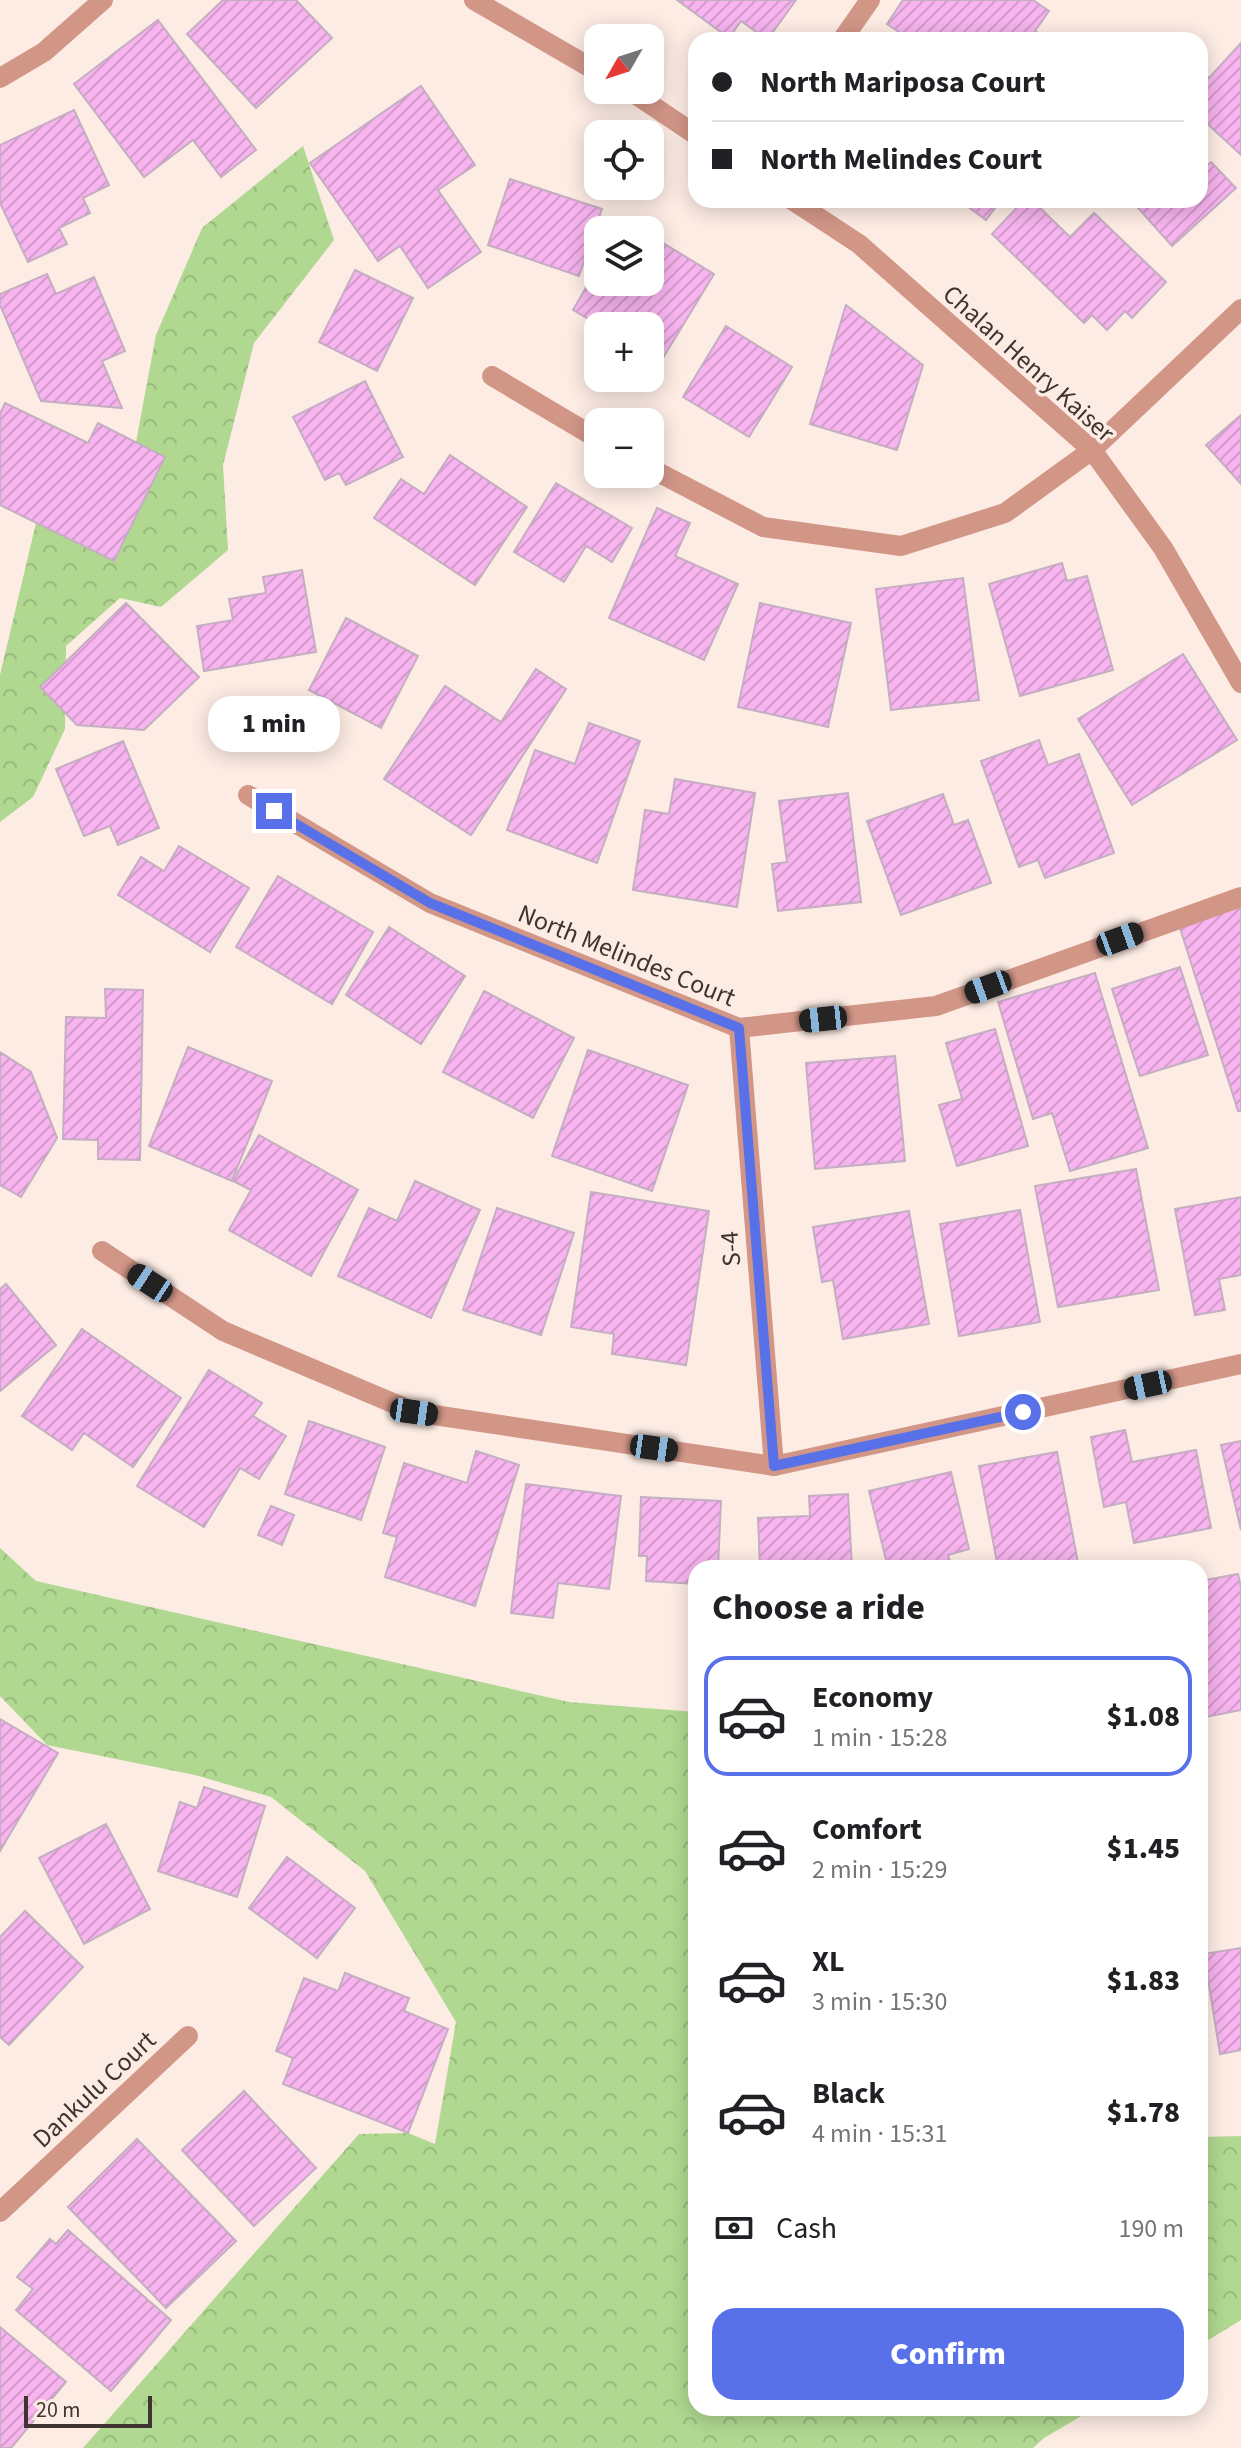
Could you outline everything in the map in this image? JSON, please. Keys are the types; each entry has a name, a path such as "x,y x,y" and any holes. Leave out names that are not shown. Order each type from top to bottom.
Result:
{"street":[{"path":"0,78 44,52 103,0"},
{"path":"474,0 584,64"},
{"path":"848,32 870,0"},
{"path":"650,104 688,130"},
{"name":"Chalan Henry Kaiser","path":"804,208 859,244 1092,450 1163,548 1241,683"},
{"path":"664,475 763,527 901,546 1005,513 1092,450 1241,309"},
{"path":"492,376 584,431"},
{"name":"North Melindes Court","path":"248,795 430,903 739,1028 936,1006 1241,897"},
{"name":"S-4","path":"739,1028 774,1466"},
{"path":"102,1251 223,1331 414,1412 774,1466 1241,1364"},
{"name":"Dankulu Court","path":"0,2212 188,2036"}],"green space":[{"path":"303,146 334,240 254,343 223,465 228,550 161,607 120,598 66,646 65,729 33,797 0,822 0,675 36,523 114,561 165,457 136,442 156,335 202,228"},
{"path":"0,1548 36,1581 569,1702 688,1711 688,2416 1081,2416 1033,2448 83,2448 359,2134 408,2133 435,2144 456,2022 365,1871 271,1797 195,1775 47,1745 0,1696"},
{"path":"1241,2136 1241,2320 1208,2340 1208,2137"}],"building":[{"path":"223,0 296,0 332,38 256,108 187,34"},
{"path":"677,0 796,0 773,32 756,32 741,21 733,32 721,32"},
{"path":"903,0 1033,0 1049,11 1037,32 899,32 887,24"},
{"path":"158,20 256,150 221,177 193,140 144,177 74,84"},
{"path":"1241,43 1241,155 1208,124 1209,78"},
{"path":"421,86 475,165 438,190 481,252 428,288 400,246 378,261 310,163"},
{"path":"74,110 109,185 83,198 90,213 59,228 67,244 28,262 0,203 0,145"},
{"path":"1211,162 1236,188 1172,246 1138,208 1208,208 1208,164"},
{"path":"510,179 602,209 600,216 584,216 584,261 579,276 488,245"},
{"path":"970,208 995,208 986,220"},
{"path":"1016,208 1040,208 1070,237 1094,213 1166,282 1132,318 1125,311 1107,330 1092,315 1084,323 992,234"},
{"path":"664,244 714,274 664,356 664,312 584,312 584,317 573,310 584,291 584,296 664,296"},
{"path":"355,270 413,298 377,371 319,342"},
{"path":"47,274 56,294 94,277 125,351 102,361 122,408 41,401 0,305 0,294"},
{"path":"846,305 923,365 897,450 810,424"},
{"path":"726,326 792,367 749,437 683,397"},
{"path":"365,381 403,457 346,485 339,473 325,480 293,417"},
{"path":"5,403 88,443 98,423 165,457 114,561 0,505 0,414"},
{"path":"1241,415 1241,484 1206,445"},
{"path":"450,455 527,507 475,585 374,518 401,479 424,494"},
{"path":"556,483 632,528 612,562 586,546 564,582 514,552"},
{"path":"657,508 690,523 675,556 738,584 704,660 609,618"},
{"path":"1062,563 1067,581 1087,576 1113,670 1020,696 989,584"},
{"path":"302,570 316,652 204,671 197,626 233,620 229,599 266,593 263,577"},
{"path":"963,578 979,700 891,710 876,589"},
{"path":"126,603 199,677 144,730 77,725 40,687"},
{"path":"760,603 851,623 828,727 738,707"},
{"path":"346,618 418,656 381,728 309,690"},
{"path":"1183,654 1237,740 1132,805 1078,719"},
{"path":"536,669 566,689 471,835 384,779 445,686 501,722"},
{"path":"589,723 640,741 597,863 507,830 535,750 575,764"},
{"path":"1039,740 1048,765 1079,754 1114,853 1045,878 1038,860 1019,867 981,761"},
{"path":"123,741 159,828 118,845 110,826 84,836 56,769"},
{"path":"675,779 755,793 737,907 633,890 645,810 669,814"},
{"path":"848,793 861,902 778,911 772,864 787,862 779,801"},
{"path":"943,794 954,825 968,820 991,883 901,915 867,821"},
{"path":"179,846 249,888 210,952 118,895 141,857 164,871"},
{"path":"278,876 373,932 332,1004 236,947"},
{"path":"1241,906 1241,1111 1238,1111 1179,925"},
{"path":"389,927 465,976 421,1044 346,995"},
{"path":"1180,967 1208,1055 1140,1076 1112,989"},
{"path":"1095,973 1148,1148 1070,1171 1052,1113 1033,1119 998,1002"},
{"path":"105,989 143,990 140,1160 98,1159 98,1140 63,1139 66,1017 106,1018"},
{"path":"484,991 574,1038 533,1118 443,1072"},
{"path":"995,1029 1028,1146 957,1166 939,1105 962,1099 946,1043"},
{"path":"188,1047 272,1081 232,1181 149,1146"},
{"path":"588,1050 688,1085 652,1191 552,1156"},
{"path":"0,1052 31,1072 57,1138 21,1197 0,1185"},
{"path":"895,1056 905,1161 815,1169 806,1063"},
{"path":"259,1135 358,1190 311,1276 229,1230 251,1190 233,1181"},
{"path":"1136,1169 1159,1290 1058,1307 1035,1186"},
{"path":"415,1181 480,1210 431,1318 338,1276 369,1208 397,1221"},
{"path":"591,1192 709,1211 686,1365 612,1354 614,1334 571,1327"},
{"path":"1241,1197 1241,1275 1219,1279 1225,1310 1195,1315 1175,1209"},
{"path":"497,1208 574,1233 541,1335 463,1310"},
{"path":"1020,1210 1040,1322 959,1336 940,1224"},
{"path":"909,1211 929,1324 843,1339 833,1280 822,1282 813,1227"},
{"path":"6,1284 56,1345 0,1391 0,1289"},
{"path":"82,1329 181,1398 133,1467 84,1433 72,1450 22,1416"},
{"path":"209,1370 262,1403 253,1416 286,1436 259,1479 240,1468 204,1527 137,1486"},
{"path":"309,1421 385,1447 361,1520 285,1494"},
{"path":"1125,1430 1132,1462 1196,1450 1211,1528 1134,1543 1126,1502 1104,1507 1091,1437"},
{"path":"1241,1441 1241,1530 1221,1445"},
{"path":"476,1451 519,1465 475,1606 385,1577 397,1537 383,1533 404,1463 467,1483"},
{"path":"1057,1452 1077,1560 997,1560 979,1466"},
{"path":"951,1472 969,1549 948,1555 950,1560 886,1560 869,1491"},
{"path":"526,1484 621,1496 609,1589 558,1583 553,1618 511,1613"},
{"path":"848,1494 852,1560 760,1560 758,1518 810,1516 809,1496"},
{"path":"641,1497 721,1501 718,1560 688,1560 688,1584 646,1581 647,1556 639,1556"},
{"path":"271,1506 294,1515 282,1545 258,1535"},
{"path":"1238,1574 1241,1587 1241,1710 1208,1716 1208,1580"},
{"path":"0,1719 58,1753 0,1851"},
{"path":"204,1787 265,1806 237,1897 158,1871 180,1802 197,1808"},
{"path":"106,1824 150,1909 84,1944 39,1858"},
{"path":"287,1857 355,1908 317,1958 249,1908"},
{"path":"25,1911 83,1967 9,2045 0,2037 0,1937"},
{"path":"1241,1948 1241,2050 1220,2054 1208,1979 1208,1953"},
{"path":"345,1973 409,1998 404,2011 448,2029 408,2133 283,2084 293,2058 276,2051 304,1978 338,1991"},
{"path":"244,2091 316,2168 254,2226 182,2150"},
{"path":"137,2139 236,2241 166,2308 68,2207"},
{"path":"68,2230 171,2320 111,2391 16,2310 33,2289 17,2277 50,2239 56,2244"},
{"path":"0,2327 66,2382 11,2448 0,2448"}],"route":[{"path":"274,811 430,903 739,1028 774,1466 1023,1412"}]}
